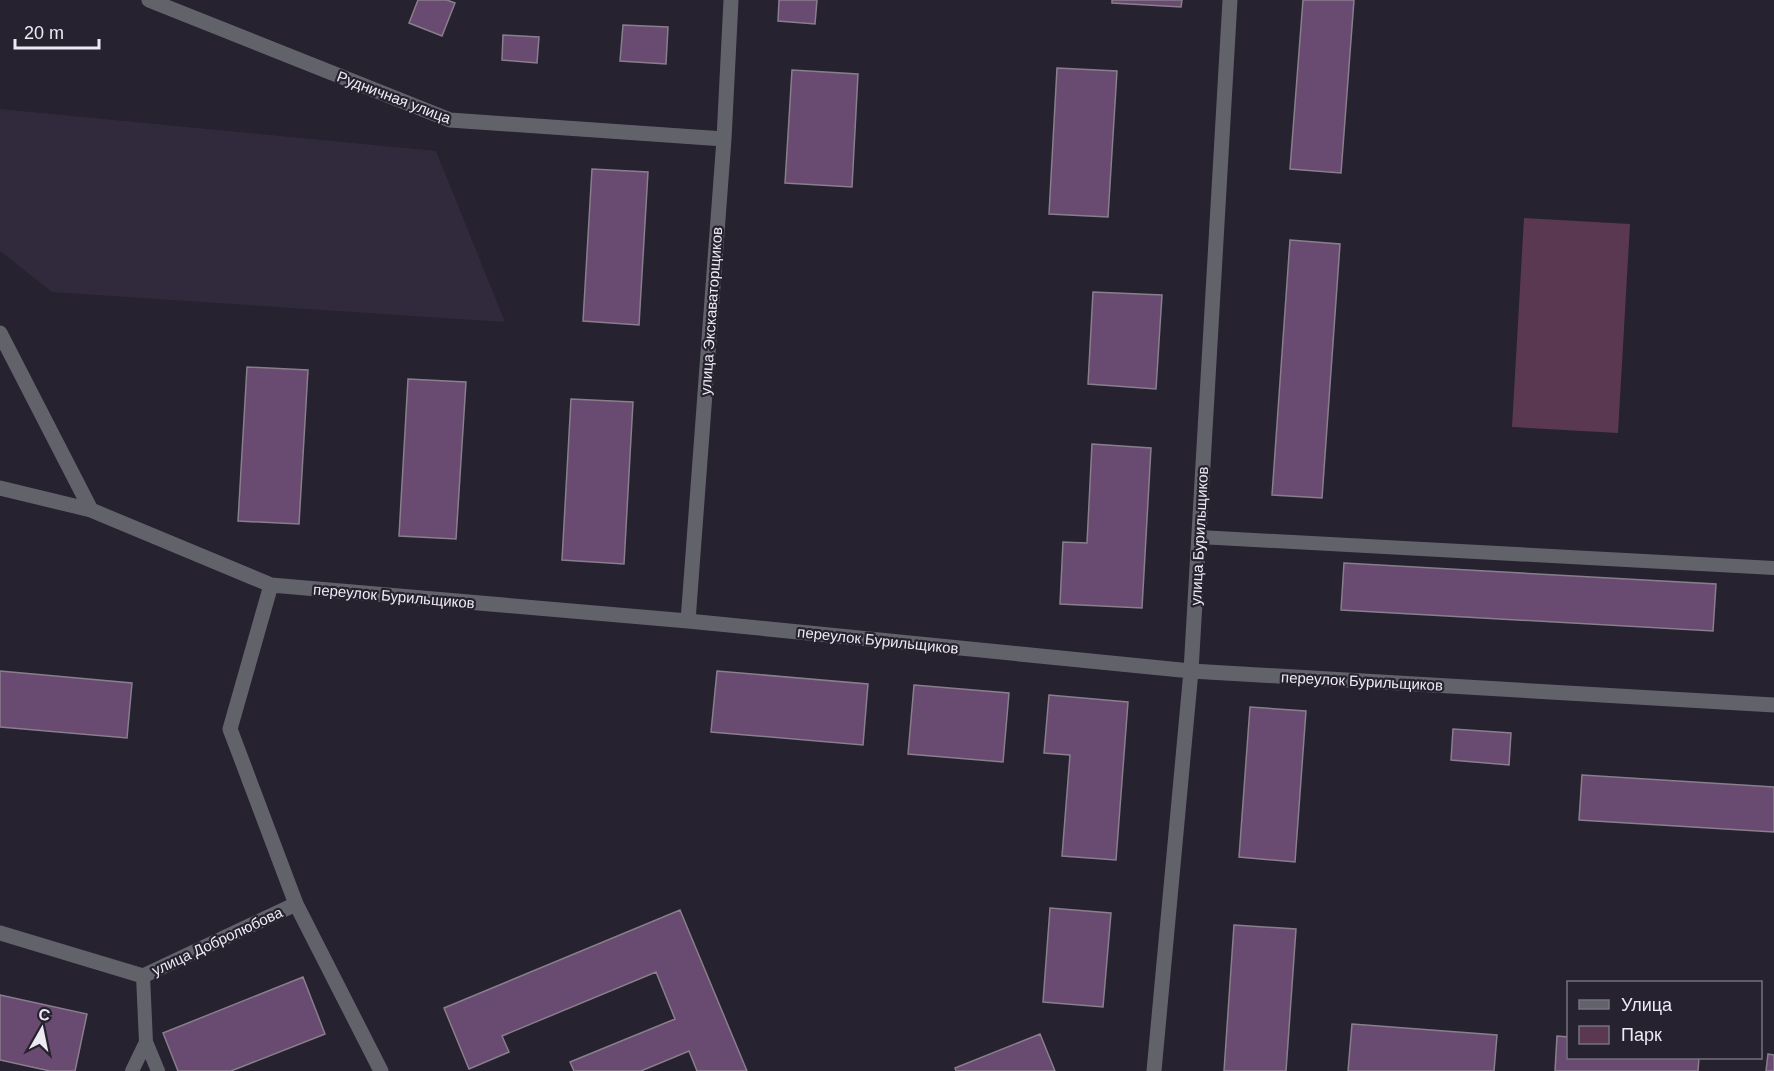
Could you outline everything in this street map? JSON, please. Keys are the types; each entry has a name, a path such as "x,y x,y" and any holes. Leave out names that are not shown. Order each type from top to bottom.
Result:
{"street":[{"name":"Рудничная улица","path":"149,0 450,120 724,139"},
{"name":"улица Экскаваторщиков","path":"688,621 724,139 731,0"},
{"name":"улица Бурильщиков","path":"1154,1071 1191,671 1230,0"},
{"path":"0,333 92,510"},
{"name":"переулок Бурильщиков","path":"0,488 92,510 272,585 688,621 1191,671 1774,705"},
{"path":"272,585 230,729 296,904 378,1070"},
{"name":"улица Добролюбова","path":"0,933 143,976 296,904"}],"lane":[{"path":"1199,537 1774,568"},
{"path":"143,976 146,1042 158,1071"},
{"path":"132,1071 146,1042"}],"shaded area":[{"path":"0,109 436,151 505,322 52,292 0,251"}],"green space":[{"path":"1524,218 1630,224 1618,433 1512,427"}],"building":[{"path":"418,0 447,0 455,3 442,36 409,23"},
{"path":"779,0 817,0 815,24 778,21"},
{"path":"1112,0 1182,0 1181,7 1112,3"},
{"path":"1303,0 1354,0 1341,173 1290,169"},
{"path":"623,25 668,27 666,64 620,61"},
{"path":"503,35 539,37 537,63 502,60"},
{"path":"1057,68 1117,71 1108,217 1049,214"},
{"path":"792,70 858,74 852,187 785,183"},
{"path":"592,169 648,172 639,325 583,321"},
{"path":"1290,240 1340,244 1322,498 1272,495"},
{"path":"1093,292 1162,295 1156,389 1088,384"},
{"path":"247,367 308,370 299,524 238,521"},
{"path":"408,379 466,382 456,539 399,536"},
{"path":"571,399 633,402 624,564 562,560"},
{"path":"1092,444 1151,448 1142,608 1060,604 1063,542 1087,543"},
{"path":"1344,563 1716,584 1713,631 1341,610"},
{"path":"0,671 132,683 127,738 0,727"},
{"path":"717,671 868,684 863,745 711,732"},
{"path":"914,685 1009,693 1003,762 908,754"},
{"path":"1049,695 1128,702 1116,860 1062,856 1070,755 1044,753"},
{"path":"1250,707 1306,711 1295,862 1239,857"},
{"path":"1453,729 1511,733 1509,765 1451,760"},
{"path":"1582,775 1774,787 1774,832 1579,820"},
{"path":"1050,908 1111,913 1103,1007 1043,1002"},
{"path":"680,910 747,1071 697,1071 689,1051 641,1071 574,1071 570,1062 675,1019 656,972 502,1036 509,1052 469,1069 444,1008"},
{"path":"1234,925 1296,929 1286,1071 1224,1071"},
{"path":"303,977 325,1034 231,1071 178,1071 163,1033"},
{"path":"0,995 87,1014 75,1071 50,1071 0,1060"},
{"path":"1352,1024 1497,1035 1494,1071 1348,1071"},
{"path":"1040,1034 1055,1071 956,1071 955,1068"},
{"path":"1557,1036 1567,1037 1567,1059 1699,1059 1698,1071 1555,1071"},
{"path":"1768,1054 1774,1055 1774,1071 1766,1071"}]}
